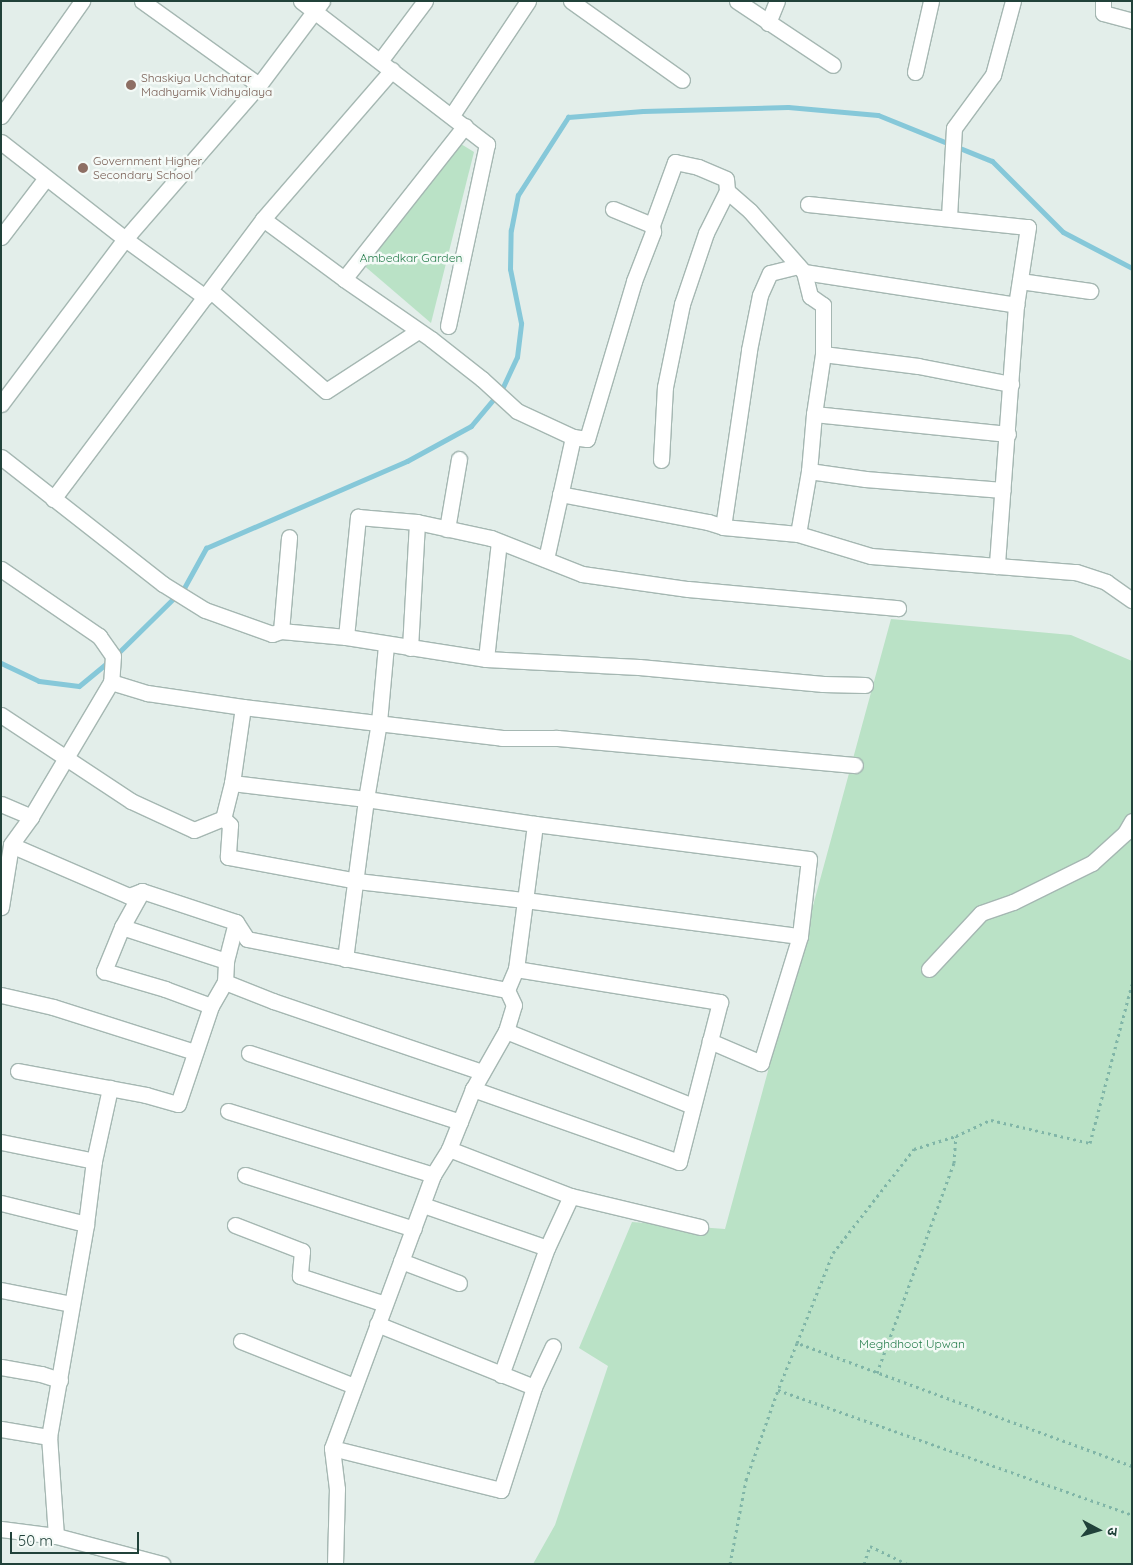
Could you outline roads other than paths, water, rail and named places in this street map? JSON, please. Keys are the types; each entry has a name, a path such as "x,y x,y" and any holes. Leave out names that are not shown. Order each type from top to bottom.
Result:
{"street":[{"path":"1,116 82,1"},
{"path":"142,1 259,84"},
{"path":"301,1 318,6 386,66 485,141 487,149 448,326"},
{"path":"53,499 263,219 386,66 425,1"},
{"path":"452,115 528,1"},
{"path":"571,1 682,80"},
{"path":"737,1 833,65"},
{"path":"768,23 777,1"},
{"path":"915,72 931,1"},
{"path":"949,217 954,128 993,75 1013,1"},
{"path":"1103,1 1103,13 1132,21"},
{"path":"1,404 125,239 259,84 318,6"},
{"path":"344,279 465,126"},
{"path":"1,142 125,239 208,294 326,391 418,331"},
{"path":"263,219 482,379 517,411 573,436 587,438 634,281 653,232 652,224 675,162 698,167 726,179 727,192 706,234 682,304 665,387 660,460"},
{"path":"1,237 46,178"},
{"path":"727,192 750,211 801,269 810,296 823,305 823,354 814,414 809,471 798,534"},
{"path":"808,204 949,217 1028,227 1016,305 997,566"},
{"path":"613,209 652,224"},
{"path":"723,527 749,350 760,295 770,273 801,269 1016,305"},
{"path":"1020,281 1090,291"},
{"path":"823,354 918,366 1011,384"},
{"path":"814,414 1008,434"},
{"path":"546,559 573,436"},
{"path":"1,457 163,584 205,610 272,634 281,631 346,637 386,645 486,659 639,668 750,679 865,685"},
{"path":"447,529 459,459"},
{"path":"809,471 865,479 1003,490"},
{"path":"560,494 699,520 723,527 798,534 871,556 1076,572 1106,582 1132,600"},
{"path":"346,637 358,517 417,522 491,538 582,574 688,589 898,608"},
{"path":"410,648 417,522"},
{"path":"281,631 289,537"},
{"path":"486,659 499,542"},
{"path":"1,569 99,636 113,656 112,682 65,757 31,817 11,845 1,907"},
{"path":"345,959 357,882 366,799 379,722 386,645"},
{"path":"112,682 147,693 243,708 379,722 502,738 557,738 855,766"},
{"path":"223,818 232,783 243,708"},
{"path":"1,715 131,801 194,830 223,818"},
{"path":"232,783 366,799 534,824 809,858 800,936 761,1063 710,1042"},
{"path":"1,804 31,817"},
{"path":"223,818 230,825 228,857 357,882 525,900 800,936"},
{"path":"929,969 981,912 1013,902 1092,863 1125,833 1132,821"},
{"path":"334,1564 337,1489 332,1448 433,1175 449,1149 473,1089 506,1032 514,1005 507,990 516,969 534,824"},
{"path":"11,845 129,896 142,891 236,922 247,939 507,990"},
{"path":"142,891 122,927 104,971 165,989 211,1006"},
{"path":"18,1071 110,1088 178,1104 211,1006 224,982 226,961 236,922"},
{"path":"122,927 226,961"},
{"path":"473,1089 678,1162 720,1002 516,969"},
{"path":"224,982 273,1001 482,1072"},
{"path":"1,995 53,1007 195,1052"},
{"path":"506,1032 693,1106"},
{"path":"249,1053 460,1122"},
{"path":"56,1536 48,1437 60,1380 71,1304 86,1224 94,1161 110,1088"},
{"path":"228,1111 433,1175"},
{"path":"1,1142 94,1161"},
{"path":"449,1149 571,1196 700,1228"},
{"path":"245,1175 414,1229"},
{"path":"501,1375 547,1248 571,1196"},
{"path":"1,1203 86,1224"},
{"path":"423,1206 547,1248"},
{"path":"235,1224 302,1251 300,1276 385,1304"},
{"path":"401,1262 459,1283"},
{"path":"1,1290 71,1304"},
{"path":"377,1324 534,1387"},
{"path":"241,1341 354,1386"},
{"path":"332,1448 501,1490 534,1387 553,1346"},
{"path":"1,1366 60,1380"},
{"path":"1,1430 48,1437"},
{"path":"1,1529 56,1536 162,1564"}],"waterway":[{"path":"1,663 39,681 79,686 113,658 184,588 206,548 407,461 471,426 502,389 517,357 521,323 510,269 511,230 518,195 568,117 643,111 788,107 878,115 992,161 1063,232 1132,268"}],"place":[{"name":"Shaskiya Uchchatar Madhyamik Vidhyalaya","path":"131,85"},
{"name":"Government Higher Secondary School","path":"83,168"}],"park label":[{"name":"Ambedkar Garden","path":"411,258"},
{"name":"Meghdhoot Upwan","path":"912,1344"}]}
